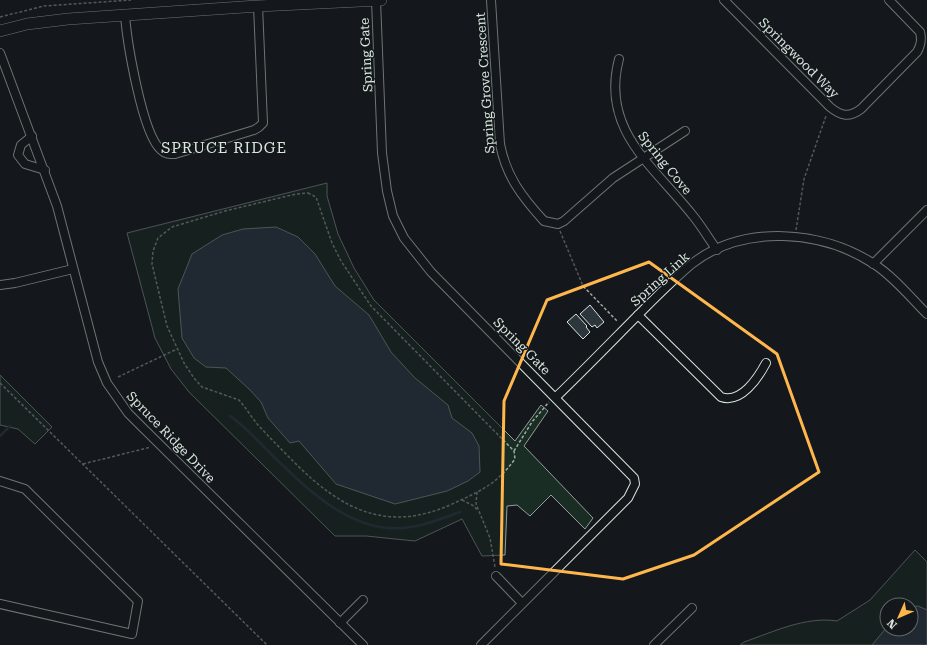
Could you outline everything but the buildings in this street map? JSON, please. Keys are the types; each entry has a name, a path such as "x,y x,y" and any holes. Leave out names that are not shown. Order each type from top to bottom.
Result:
{"street":[{"name":"Spring Gate","path":"376,0 382,153 387,191 393,216 404,238 431,272 630,472 634,478 635,484 628,498 481,645"},
{"path":"0,31 27,24 125,15 258,6 381,0"},
{"name":"Spring Grove Crescent","path":"491,0 500,144 503,160 514,184 524,199 544,222 558,224"},
{"name":"Springwood Way","path":"724,0 830,107 838,113 845,115 857,112 917,52 922,39 920,32 889,0"},
{"path":"125,15 133,72 141,105 157,146 166,153 175,154 254,130 262,123 258,6"},
{"name":"Spruce Ridge Drive","path":"0,53 45,170 57,206 89,334 98,362 107,383 128,413 159,445 363,645"},
{"name":"Spring Cove","path":"619,59 614,78 614,90 620,119 630,140 643,158 694,216 716,250"},
{"path":"558,224 571,216 613,178 685,131"},
{"path":"32,136 21,145 18,155 26,164 45,170"},
{"path":"873,264 927,210"},
{"name":"Spring Link","path":"556,397 638,315 694,263 716,250 756,238 795,236 833,245 853,252 887,274 927,314"},
{"path":"0,285 15,283 73,269"},
{"path":"638,315 722,397 727,399 741,394 756,379 766,363"},
{"path":"0,481 25,489 138,602 132,634 0,604"},
{"path":"496,576 522,603"},
{"path":"340,623 363,600"},
{"path":"654,645 692,608"}],"path":[{"path":"0,17 44,6 131,0"},
{"path":"795,236 804,180 830,107"},
{"path":"308,193 316,197 332,243 357,287 371,306 514,451 516,458 506,471 490,486 433,512 410,517 372,514 346,504 324,490 270,438 239,400 234,397 208,390 198,383 177,349 167,326 152,264 153,250 158,238 167,230 178,225 225,211 296,194 308,193"},
{"path":"558,224 583,286 624,329"},
{"path":"118,377 177,349"},
{"path":"0,383 267,645"},
{"path":"514,451 540,412 556,397"},
{"path":"82,464 159,445"},
{"path":"477,492 476,504 490,538 496,576"},
{"path":"460,500 474,506 479,512"}],"highlighted area":[{"path":"649,262 777,354 819,472 694,555 623,579 501,564 504,401 547,300"}],"green space":[{"path":"327,183 327,196 338,234 354,268 374,300 515,441 541,405 548,411 524,446 593,518 585,529 551,495 530,516 517,505 507,506 505,555 482,556 462,519 415,541 366,536 335,536 189,392 171,369 155,338 127,233"},
{"path":"0,375 52,427 35,444 18,429 0,425"},
{"path":"915,550 927,562 927,645 740,645 744,642 766,634 802,623 825,620 837,621 870,600"}],"water":[{"path":"276,227 298,237 315,254 335,286 369,315 391,352 415,378 448,405 452,418 472,433 479,446 480,472 468,481 447,491 395,504 336,484 299,441 290,443 268,418 261,402 226,368 206,367 194,358 182,338 178,289 192,254 222,235 243,229"},
{"path":"919,606 927,610 927,645 872,645 879,637 919,637"}],"waterway":[{"path":"230,416 247,430 286,469 317,496 352,518 370,525 390,528 410,527 423,525 460,512"},
{"path":"0,436 10,426"}],"district":[{"name":"SPRUCE RIDGE","path":"224,148"}]}
